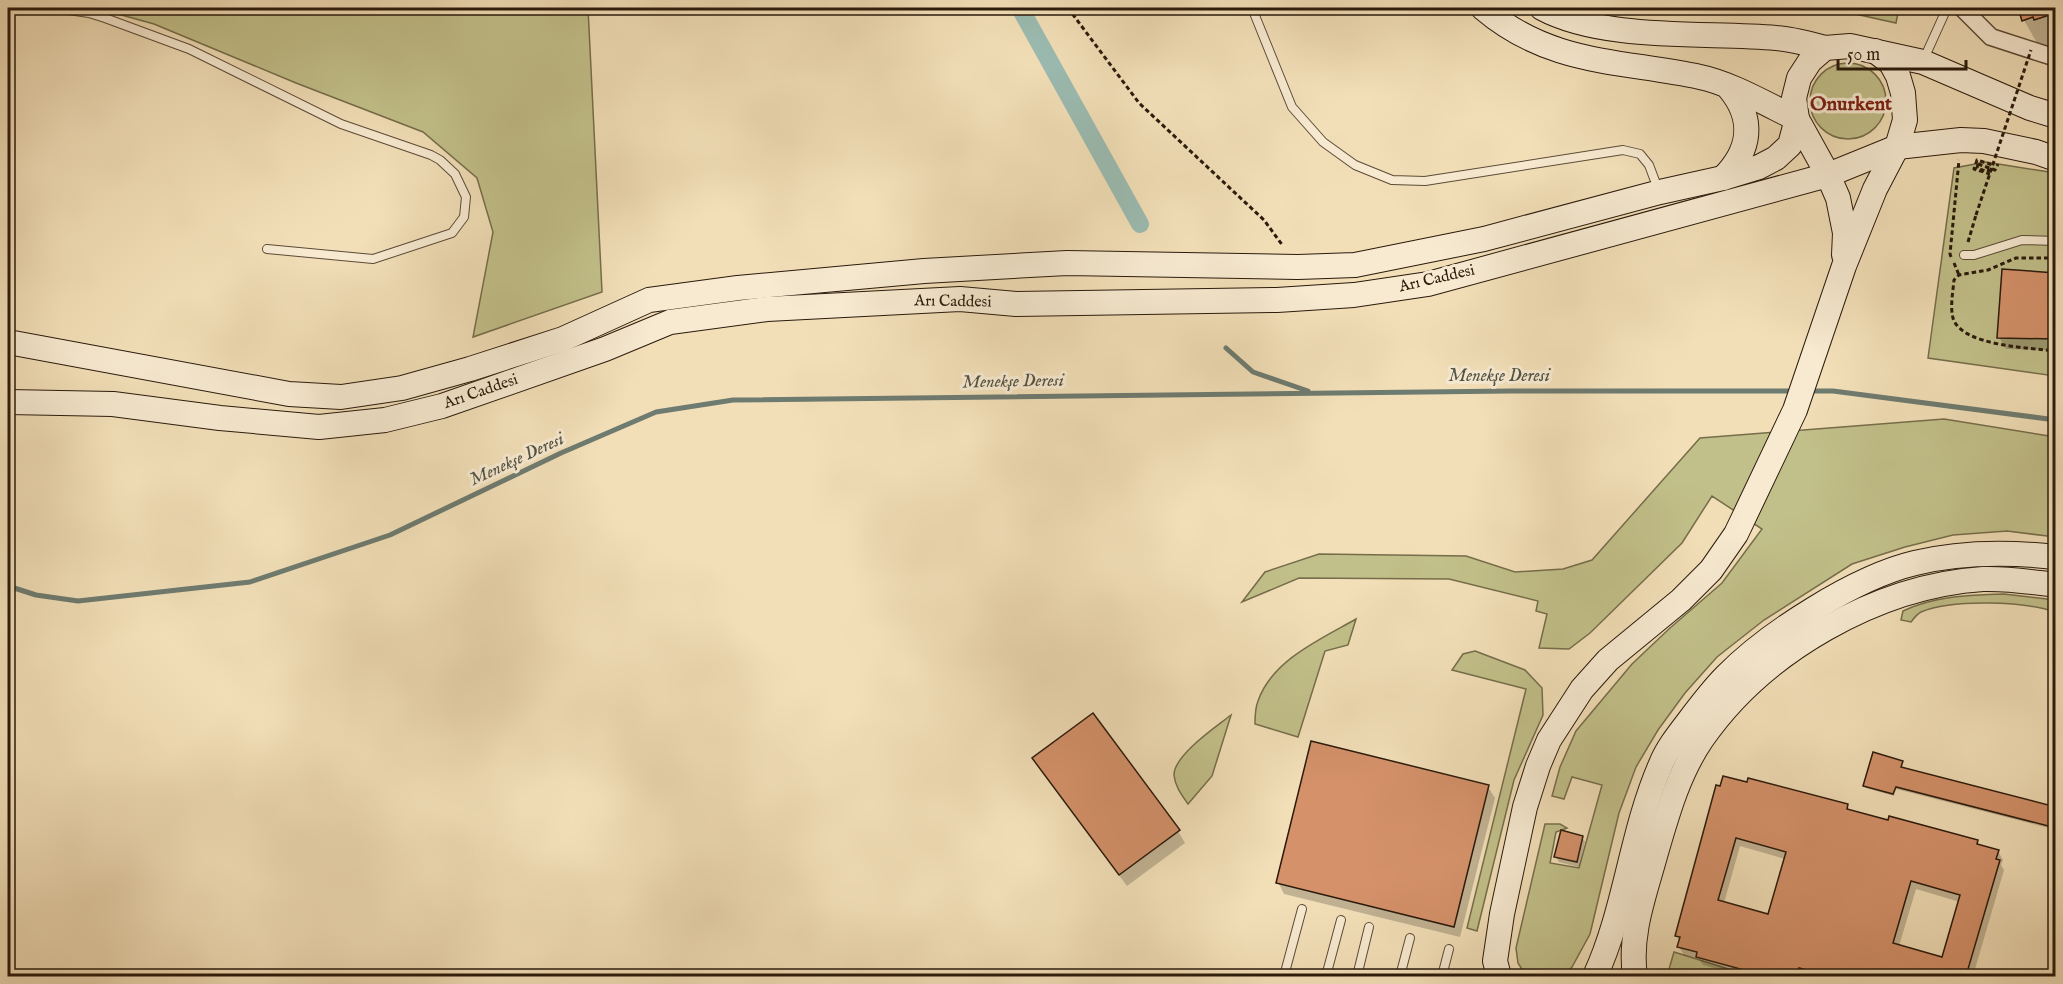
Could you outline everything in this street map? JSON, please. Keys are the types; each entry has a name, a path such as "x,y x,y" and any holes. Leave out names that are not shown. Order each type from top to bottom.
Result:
{"main road":[{"path":"1483,8 1514,30 1549,48 1605,62 1702,77 1797,119"},
{"path":"1542,8 1556,15 1603,27 1778,38 1825,48 1850,46 1875,51 1923,62 2030,108 2055,116"},
{"path":"1825,48 1809,61 1799,78 1794,98 1797,119 1838,198 1845,233 1844,266"},
{"path":"1499,976 1495,961 1502,914 1526,807 1538,765 1549,740 1582,689 1608,660 1681,600 1711,570 1736,534 1796,410 1844,266 1875,189 1897,147 1905,120 1904,93 1898,76 1891,63 1875,51"},
{"path":"1723,178 1736,165 1744,148 1747,129 1739,100 1729,88"},
{"name":"Arı Caddesi","path":"8,342 289,394 341,397 402,388 470,369 563,339 649,300 738,288 924,271 1055,264 1355,266 1484,239 1759,167 1776,158 1790,145 1797,119"},
{"name":"Arı Caddesi","path":"8,402 113,404 220,418 319,427 385,420 442,406 605,349 670,322 767,309 960,298 1016,304 1277,300 1354,295 1428,284 1828,175 1897,147 1961,140 1984,141 2036,152 2055,159"},
{"path":"1595,976 1611,934 1649,795 1661,762 1683,729 1726,676 1757,649 1789,626 1861,582 1887,571 1942,557 2003,555 2055,557"},
{"path":"1635,976 1633,956 1635,924 1675,791 1702,739 1747,686 1779,659 1842,620 1876,605 1928,588 1982,579 2012,579 2055,585"}],"street":[{"path":"1962,8 1991,37 2055,58"}],"lane":[{"path":"8,10 32,8"},
{"path":"55,8 89,13 189,49 341,124 440,160 455,174 466,197 464,217 452,233 373,259 267,249"},
{"path":"1252,8 1292,107 1323,142 1355,165 1392,180 1425,181 1623,150 1640,154 1649,165 1660,192"},
{"path":"1923,62 1947,8"},
{"path":"1964,255 1974,255 2022,240 2055,241"},
{"path":"1284,976 1302,909"},
{"path":"1326,976 1341,920"},
{"path":"1357,976 1369,927"},
{"path":"1400,976 1410,938"},
{"path":"1442,976 1449,949"}],"path":[{"path":"1068,8 1139,103 1264,220 1298,267"},
{"path":"1950,254 1964,255 2031,50"},
{"path":"1959,275 1950,254 1961,140"},
{"path":"1978,164 1977,168 1988,172 1990,164 1977,160 1974,169 1990,174"},
{"path":"2055,258 2016,258 1988,270 1959,275 1954,280 1952,316 1961,331 1977,339 2003,345 2055,351"}],"shaded area":[{"path":"96,8 588,8 602,292 473,337 493,232 477,178 423,132 296,83 154,24"},
{"path":"1828,8 1899,8 1896,23"},
{"path":"1841,63 1855,63 1869,69 1880,80 1886,94 1883,116 1875,128 1855,139 1841,139 1827,133 1816,122 1810,108 1810,94 1816,80 1827,69"},
{"path":"1986,162 2055,173 2055,376 1928,358 1954,168"},
{"path":"1944,419 2055,437 2055,537 2007,531 1953,535 1852,564 1764,620 1717,657 1685,693 1658,730 1636,767 1619,813 1590,934 1572,967 1563,976 1526,976 1518,963 1516,948 1545,824 1560,824 1567,828 1556,832 1550,863 1579,868 1602,785 1572,777 1564,799 1552,796 1560,767 1576,731 1632,664 1722,583 1762,529 1712,496 1682,543 1590,633 1569,649 1539,648 1547,614 1536,611 1538,601 1449,579 1299,578 1242,602 1265,572 1319,554 1466,556 1515,572 1563,569 1592,560 1700,438"},
{"path":"2004,594 2055,600 2055,612 2042,608 2007,604 1969,603 1921,612 1911,622 1901,620 1903,611 1927,602 1965,596"},
{"path":"1356,619 1348,645 1325,651 1298,737 1255,724 1258,701 1274,674 1299,652"},
{"path":"1475,651 1525,670 1542,688 1543,715 1514,780 1477,931 1467,928 1526,689 1452,670 1463,654"},
{"path":"1231,715 1212,776 1188,804 1176,783 1174,775 1176,767 1188,750"},
{"path":"1674,952 1751,976 1667,976"}],"building":[{"path":"2018,8 2056,8 2056,13 2022,21"},
{"path":"2002,269 2056,273 2056,339 1997,338"},
{"path":"1093,713 1180,830 1119,875 1032,758"},
{"path":"1311,741 1489,785 1454,927 1276,883"},
{"path":"1873,752 1903,761 1901,767 2056,807 2056,828 1896,787 1893,794 1863,786"},
{"path":"1723,776 1747,782 1748,778 1848,804 1847,809 1888,820 1889,816 1978,840 1977,844 1999,850 1996,859 2000,860 1966,976 1828,976 1799,968 1796,976 1766,976 1696,957 1697,952 1677,947 1680,937 1675,936 1716,785 1720,786","holes":["1736,838 1786,852 1768,914 1718,900","1911,881 1960,895 1942,957 1893,943"]},
{"path":"1561,830 1583,836 1577,862 1554,857"}],"waterway":[{"path":"1020,8 1140,224"},
{"path":"1226,348 1253,372 1308,391"},
{"name":"Menekşe Deresi","path":"8,586 36,595 78,601 250,582 390,535 561,453 656,412 733,400 1511,391 1794,391"},
{"name":"Menekşe Deresi","path":"1809,391 1833,391 2056,420"}],"district":[{"name":"Onurkent","path":"1851,104"}]}
